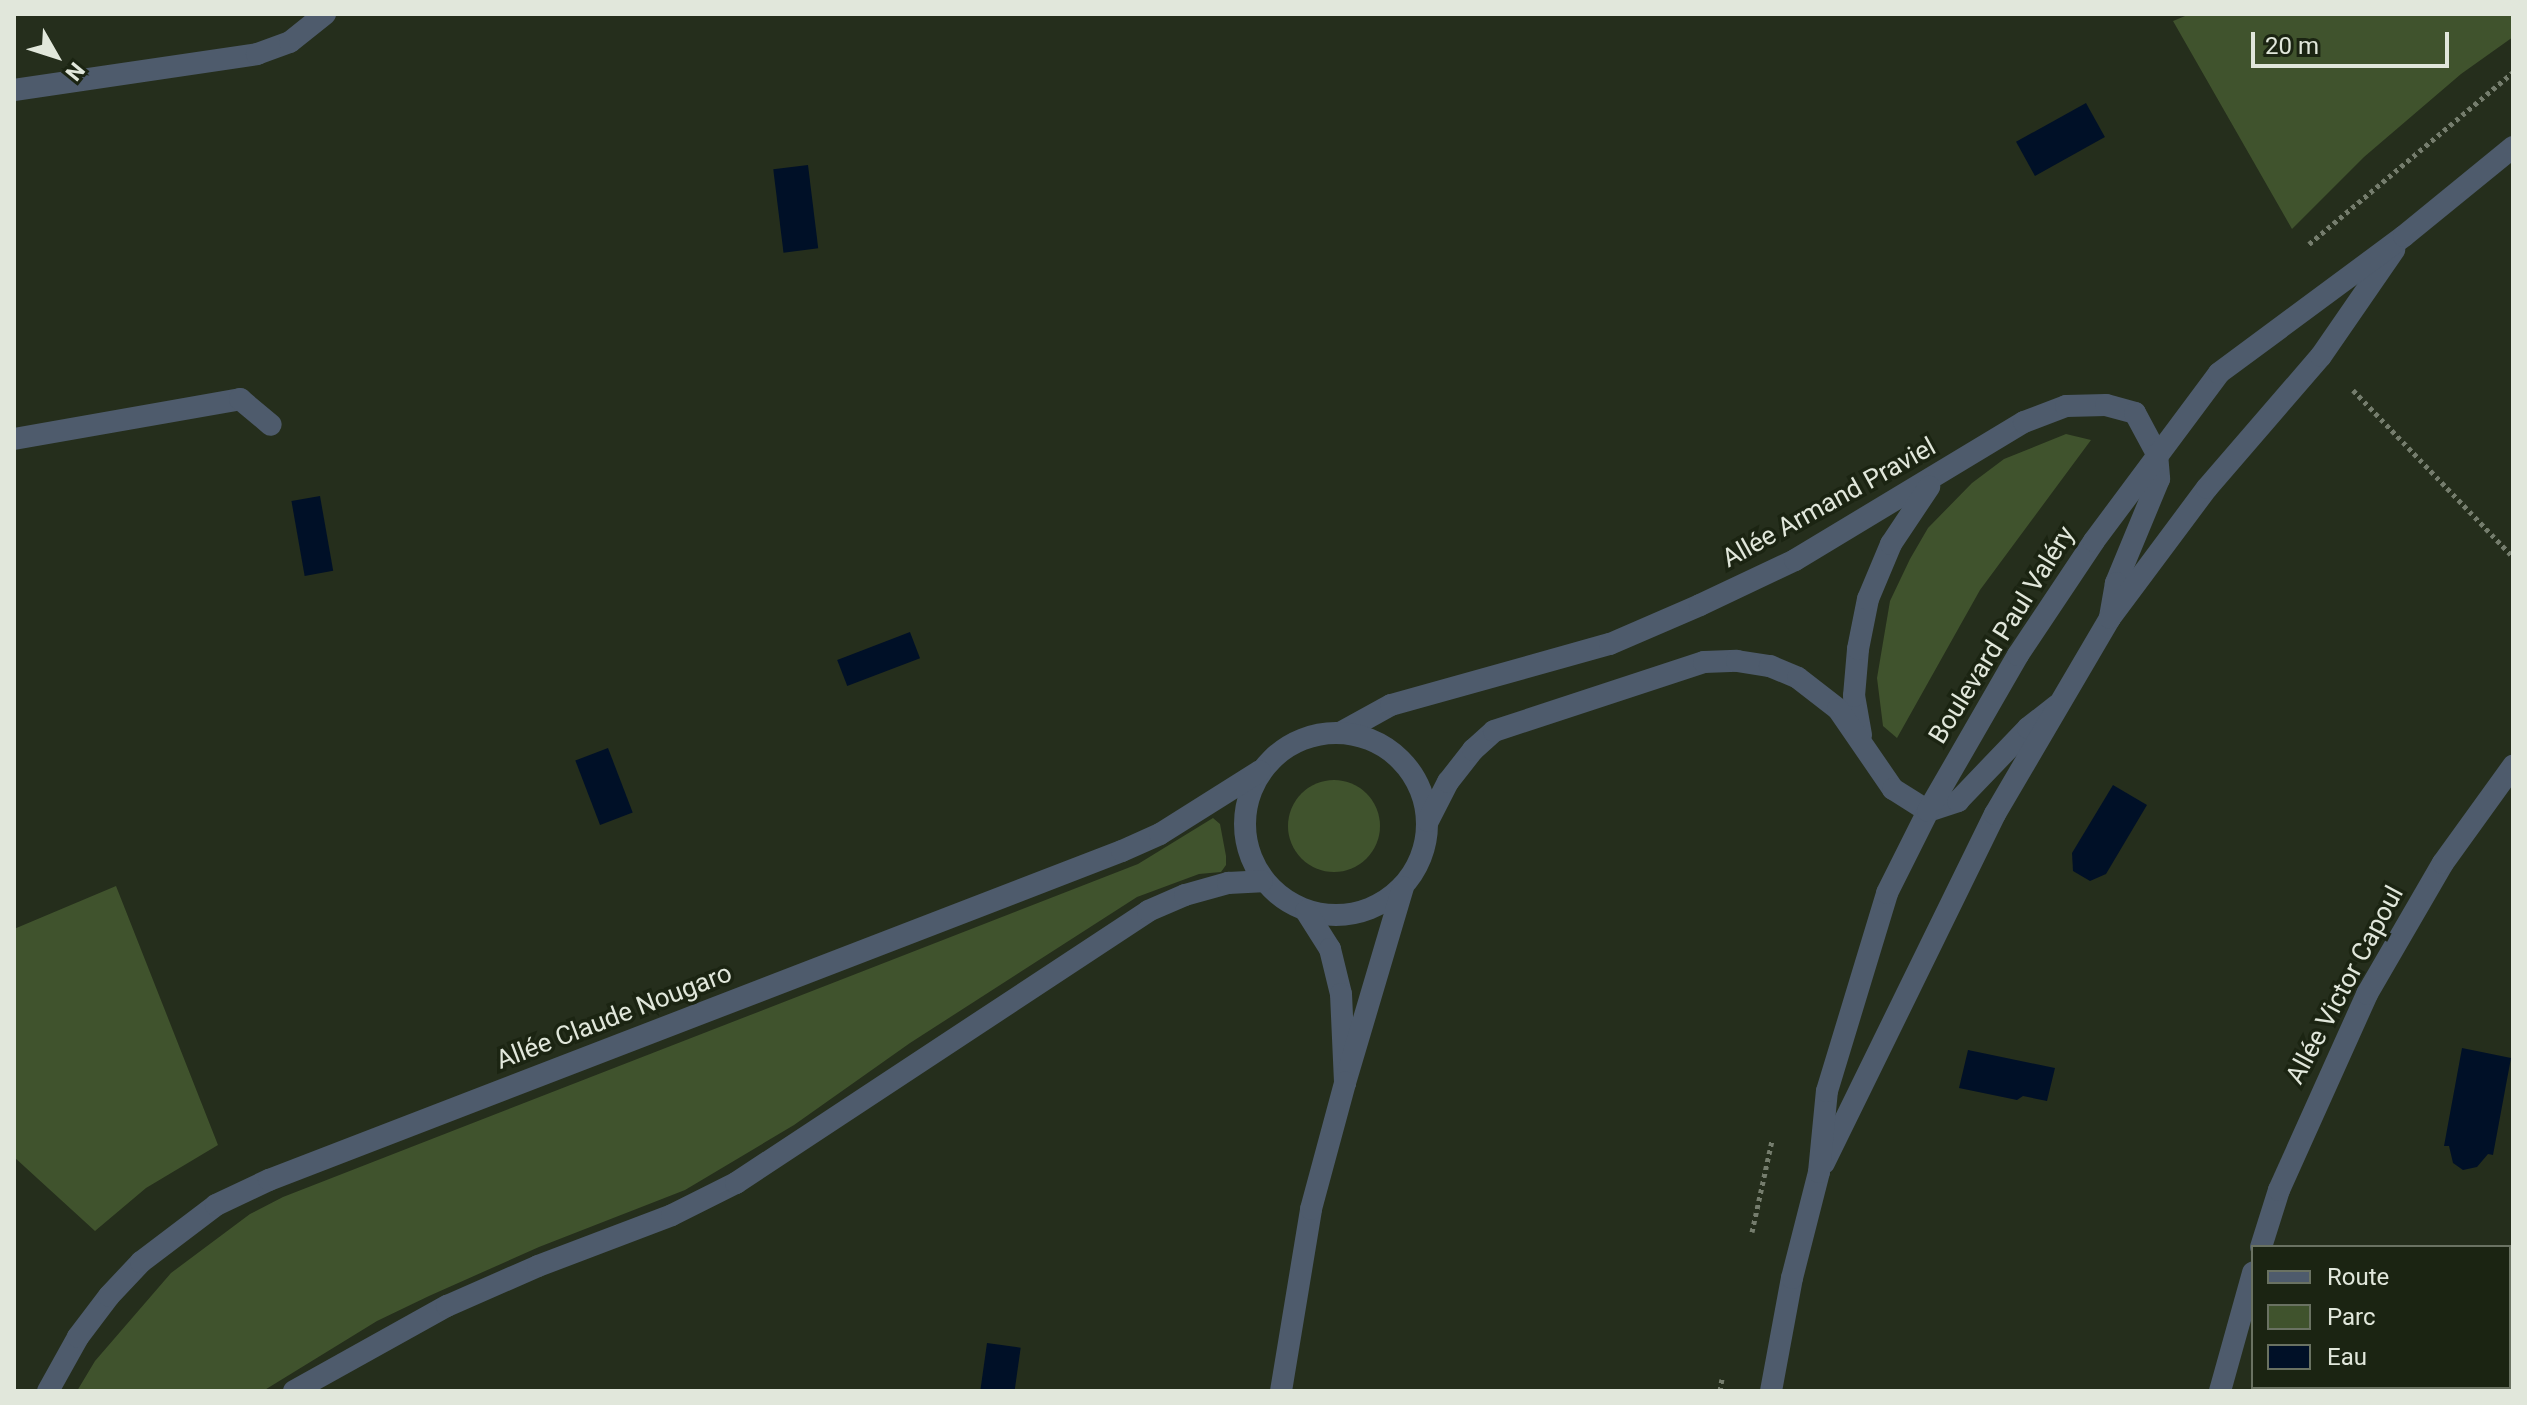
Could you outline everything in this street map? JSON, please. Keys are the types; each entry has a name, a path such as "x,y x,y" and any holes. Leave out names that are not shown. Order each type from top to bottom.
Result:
{"street":[{"path":"14,90 257,54 290,42 325,14"},
{"name":"Boulevard Paul Valéry","path":"1771,1391 1792,1278 1819,1172 1827,1091 1887,893 1928,811 2018,655 2157,454 2219,373 2404,236 2513,147"},
{"name":"Boulevard Paul Valéry","path":"1819,1172 1859,1097 1959,884 2057,705 2110,618 2207,488 2321,356 2404,236"},
{"path":"14,439 240,399 271,425"},
{"name":"Allée Armand Praviel","path":"1342,732 1391,705 1610,644 1700,605 1795,560 2024,422 2066,406 2106,405 2135,413 2157,454"},
{"path":"2110,618 2116,583 2159,479 2157,454"},
{"path":"1863,744 1854,696 1858,649 1868,599 1891,544 1937,476"},
{"path":"1428,821 1448,782 1473,750 1494,731 1704,662 1737,661 1770,666 1798,678 1838,709 1893,789 1928,811 1958,801 2028,728 2057,705"},
{"path":"1342,732 1375,741 1402,761 1421,788 1428,821 1425,845 1417,868 1403,887 1377,906 1347,916 1315,915 1286,902 1262,881 1249,856 1243,828 1247,800 1260,771 1283,749 1311,735 1342,732"},
{"name":"Allée Victor Capoul","path":"2262,1245 2284,1176 2367,994 2443,863 2513,766"},
{"name":"Allée Claude Nougaro","path":"48,1391 78,1337 109,1296 141,1262 216,1205 284,1174 1122,851 1160,834 1260,771"},
{"path":"294,1391 447,1306 538,1266 672,1215 736,1183 1148,911 1185,895 1228,883 1262,881"},
{"path":"1281,1391 1311,1209 1403,887"},
{"path":"1306,911 1330,949 1341,994 1345,1083"},
{"path":"2220,1391 2251,1280"}],"path":[{"path":"2361,399 2513,557"}],"green space":[{"path":"2190,14 2513,14 2513,37 2461,74 2364,157 2292,229 2173,21"},
{"path":"2066,434 2091,440 1980,590 1897,738 1883,726 1877,678 1890,601 1910,559 1928,528 1972,483 2004,459"},
{"path":"1334,780 1360,788 1372,800 1380,826 1372,852 1360,864 1334,872 1308,864 1296,852 1288,826 1296,800 1308,788"},
{"path":"1213,818 1220,824 1226,856 1226,865 1221,872 1199,874 1137,897 910,1043 794,1125 685,1190 539,1247 429,1296 377,1321 263,1391 77,1391 95,1361 171,1273 250,1214 283,1197 1138,864"},
{"path":"116,886 218,1145 146,1188 95,1231 14,1157 14,929"}],"water":[{"path":"2086,103 2105,137 2035,176 2016,142"},
{"path":"808,165 818,248 783,253 773,169"},
{"path":"320,496 333,571 305,576 291,501"},
{"path":"910,632 920,658 847,686 837,660"},
{"path":"608,748 633,812 600,825 575,761"},
{"path":"2113,785 2147,805 2106,874 2090,881 2073,871 2072,853"},
{"path":"2462,1048 2511,1058 2493,1155 2488,1154 2477,1167 2463,1170 2453,1163 2449,1146 2444,1146"},
{"path":"1968,1050 2055,1068 2047,1101 2023,1096 2017,1100 1959,1088"},
{"path":"987,1343 1021,1348 1015,1391 980,1391"}]}
